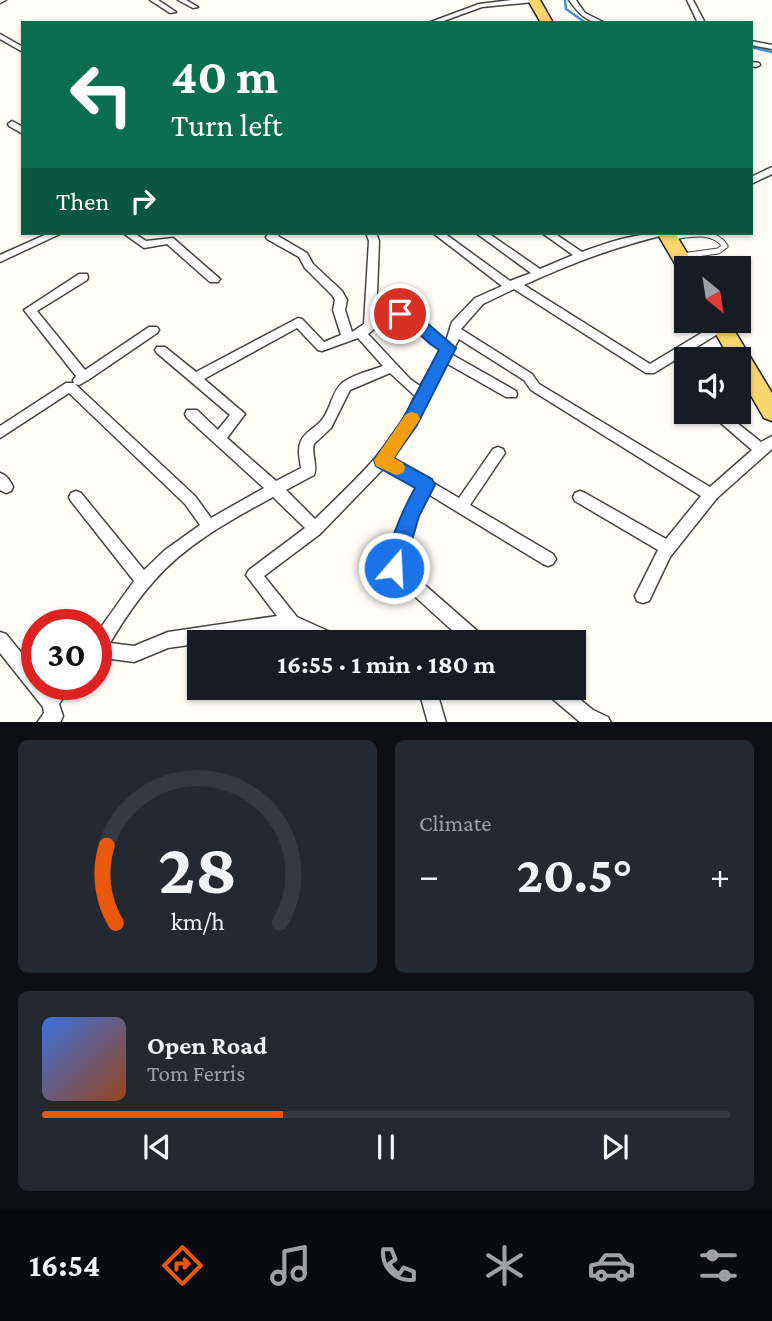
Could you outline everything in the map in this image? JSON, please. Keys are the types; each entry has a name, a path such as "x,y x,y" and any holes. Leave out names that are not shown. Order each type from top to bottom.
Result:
{"main road":[{"path":"534,0 546,21"},
{"path":"666,235 679,256"},
{"path":"751,390 772,412"}],"street":[{"path":"153,0 172,12"},
{"path":"181,0 195,7"},
{"path":"437,21 481,5 534,0"},
{"path":"572,0 583,14 597,21"},
{"path":"690,0 701,21"},
{"path":"0,36 21,49"},
{"path":"753,43 772,47"},
{"path":"12,124 21,130"},
{"path":"753,180 772,170"},
{"path":"0,259 53,235"},
{"path":"131,235 144,245 169,240 214,279"},
{"path":"273,235 271,237 303,256 309,266 338,294 341,300 339,310 406,382 422,394"},
{"path":"359,332 374,242 372,235"},
{"path":"441,235 512,285 650,370 705,333"},
{"path":"484,235 539,273"},
{"path":"550,235 581,256"},
{"path":"308,630 291,622 254,575 315,529 383,460 411,421 422,394 446,352 456,325 479,301 539,273 581,256 661,235"},
{"path":"83,277 30,310 84,377"},
{"path":"195,378 298,322 322,347 406,314 446,352 511,394"},
{"path":"0,433 153,330"},
{"path":"455,331 528,377 535,387 711,495"},
{"path":"161,350 238,414 219,438"},
{"path":"112,624 128,599 186,544 309,471 304,453 306,441 332,416 338,398 345,388 392,367"},
{"path":"70,386 190,500 210,528"},
{"path":"192,414 315,529"},
{"path":"643,596 668,548 711,495 766,445 733,424"},
{"path":"461,506 498,453"},
{"path":"383,460 548,559"},
{"path":"426,485 410,515 401,547 394,559 394,568 464,630"},
{"path":"76,497 144,582"},
{"path":"580,497 668,548"},
{"path":"112,651 134,654 168,640 291,622"},
{"path":"0,640 50,702 54,716 47,722"},
{"path":"428,700 438,722"},
{"path":"568,700 587,716 600,722"}],"lane":[{"path":"702,256 725,246 720,237 715,235"}],"waterway":[{"path":"565,0 566,9 583,21"},
{"path":"753,47 772,52"}],"slow traffic":[{"path":"396,468 383,460 412,419"}],"route":[{"path":"394,568 394,559 401,547 410,515 426,485 383,460 411,421 449,348 435,341 406,314 400,314"}]}
